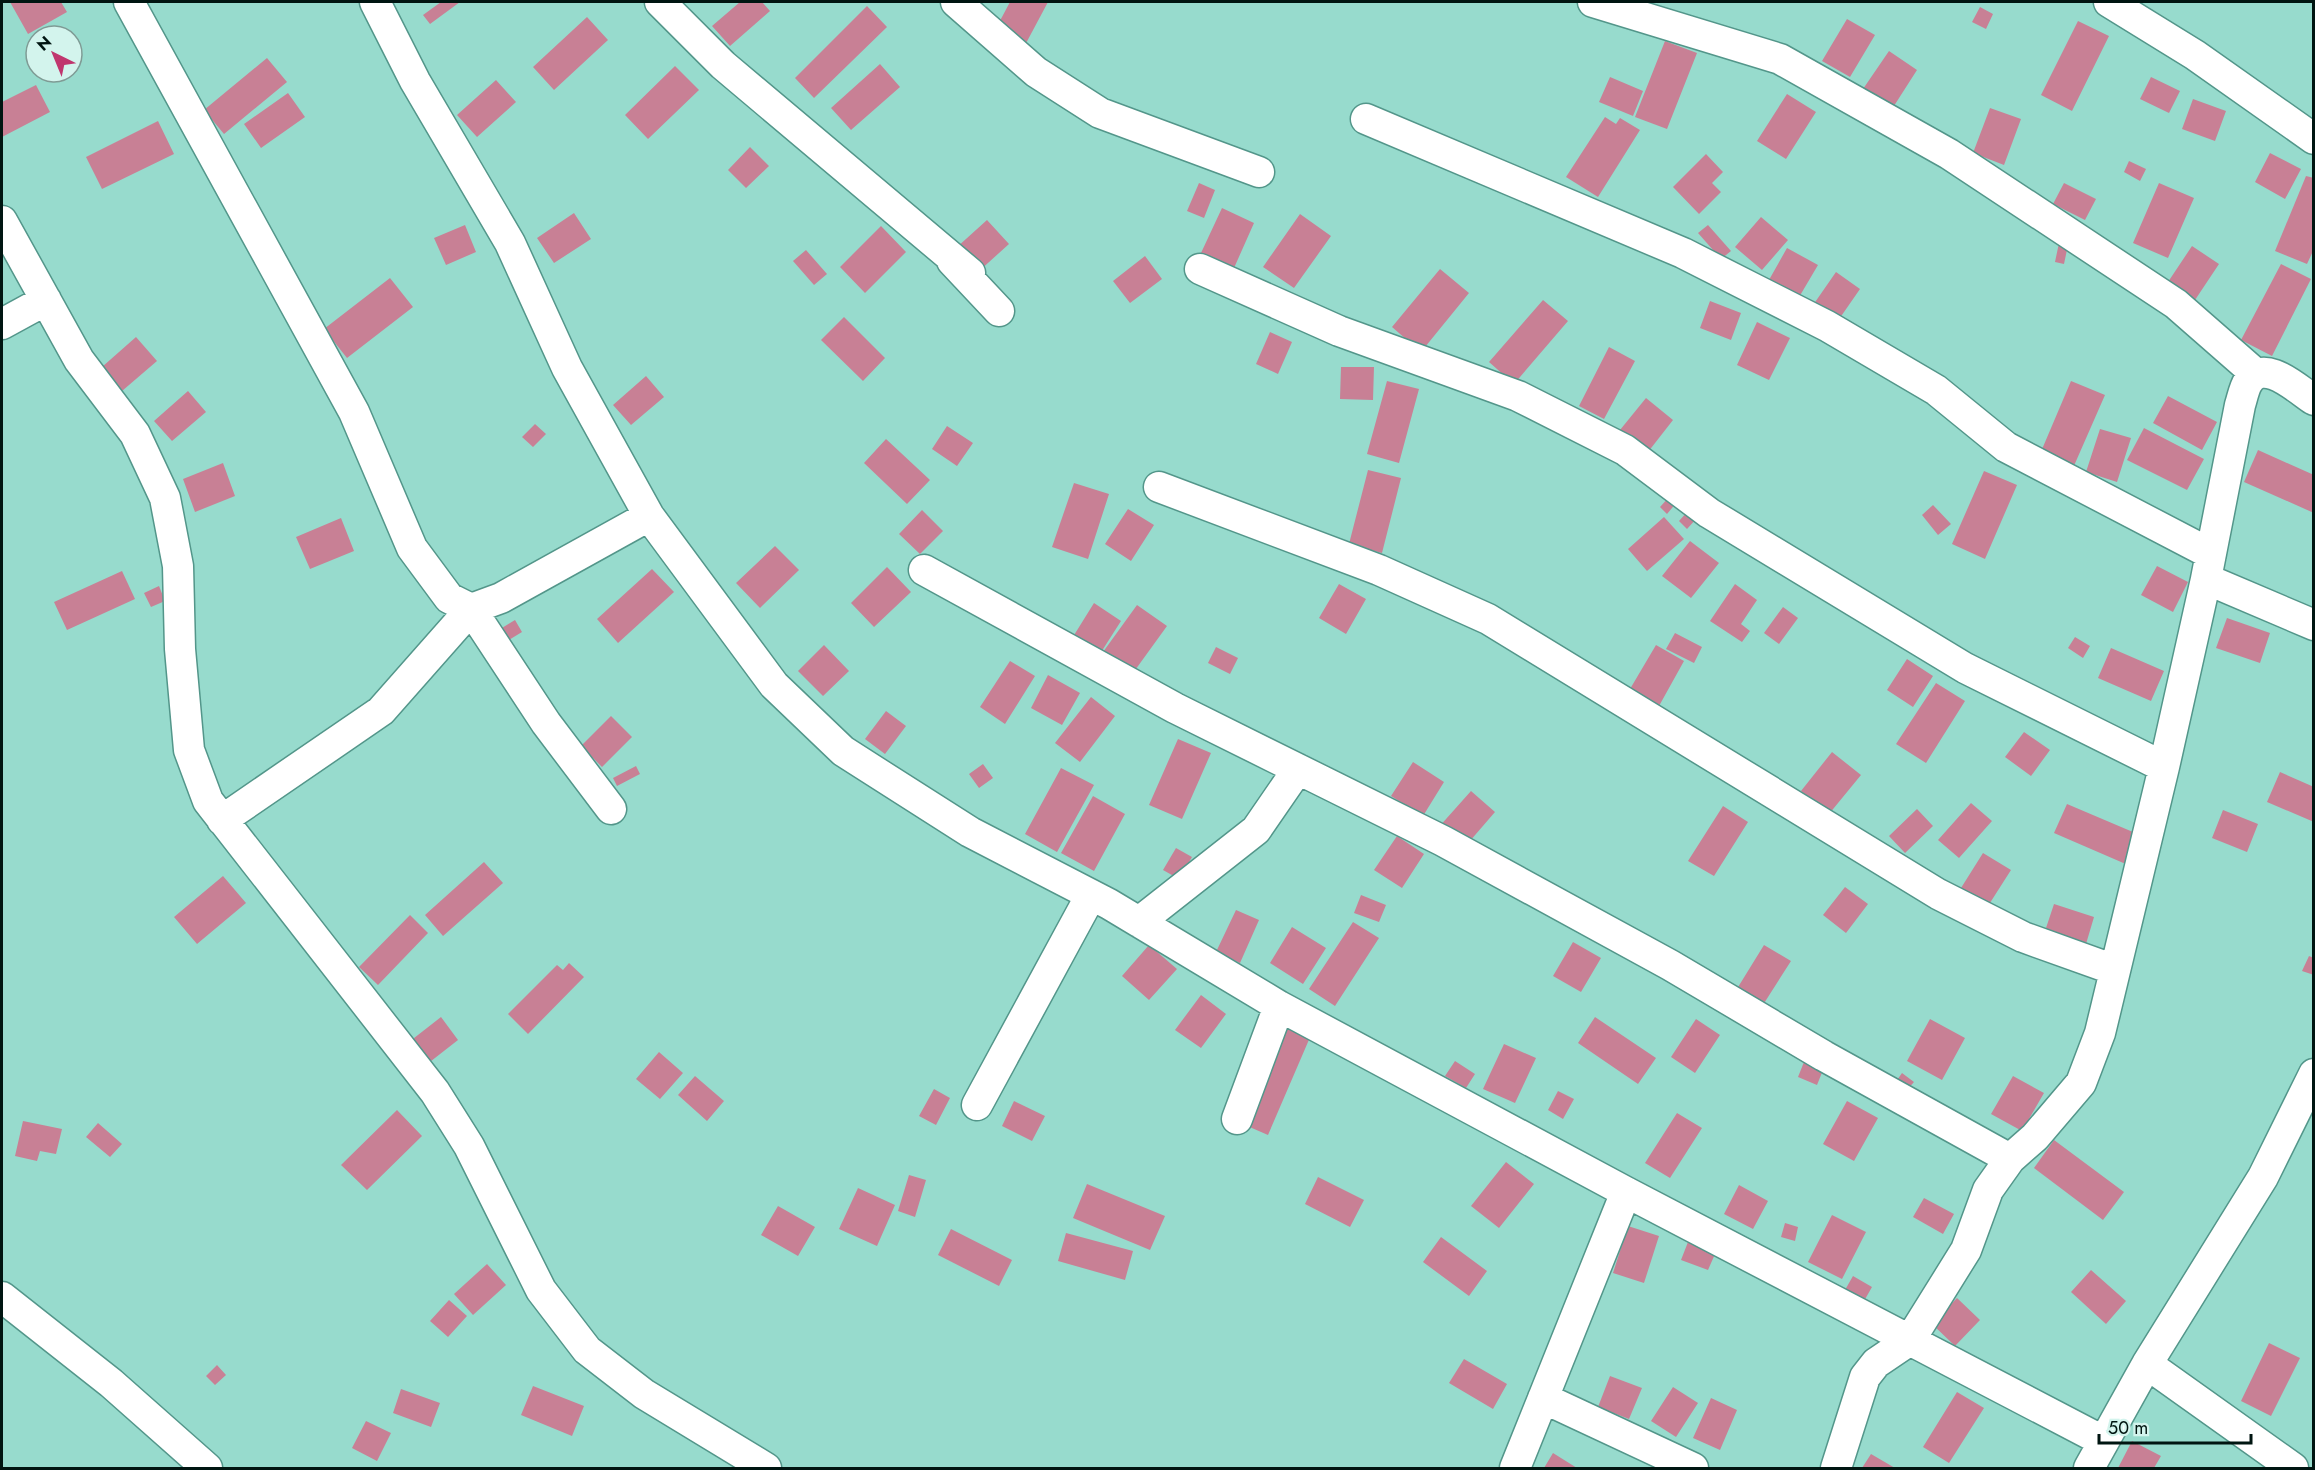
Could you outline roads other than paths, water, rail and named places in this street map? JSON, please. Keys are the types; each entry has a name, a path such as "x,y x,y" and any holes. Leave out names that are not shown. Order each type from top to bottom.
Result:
{"street":[{"path":"129,2 354,412 412,548 449,597 471,609 546,723 611,810"},
{"path":"375,2 416,81 510,243 567,368 649,516 774,685 843,751 970,832 1091,895 1280,1006 1626,1192 2103,1441"},
{"path":"660,2 723,65 970,273"},
{"path":"956,2 1036,72 1100,113 1259,172"},
{"path":"1593,2 1790,64 1949,154 2166,298 2256,374"},
{"path":"2109,2 2195,55 2313,139"},
{"path":"1366,119 1683,253 1827,326 1936,390 2006,447 2208,567 2313,625"},
{"path":"2,221 79,360 135,434 165,498 178,566 180,649 189,750 208,801 435,1092 469,1146 541,1290 587,1350 644,1394 766,1468"},
{"path":"934,242 999,311"},
{"path":"1200,269 1339,331 1518,396 1625,450 1709,513 1965,668 2164,767"},
{"path":"2,324 46,300"},
{"path":"1836,1468 1865,1377 1876,1363 1910,1340 1966,1250 1988,1190 2010,1159 2035,1137 2081,1083 2100,1033 2164,767 2208,567 2240,405 2247,383 2256,374 2266,372 2277,375 2313,400"},
{"path":"1159,487 1379,570 1488,619 1938,894 2023,938 2115,970"},
{"path":"222,819 381,711 471,609 501,598 649,516"},
{"path":"924,570 1175,708 1443,841 1670,965 1824,1056 2010,1159"},
{"path":"1139,922 1256,830 1298,769"},
{"path":"977,1105 1091,895"},
{"path":"1237,1119 1280,1006"},
{"path":"2089,1468 2147,1364 2264,1177 2313,1074"},
{"path":"1515,1468 1626,1192"},
{"path":"2,1297 111,1383 207,1468"},
{"path":"2147,1364 2293,1468"},
{"path":"1543,1398 1694,1468"}]}
